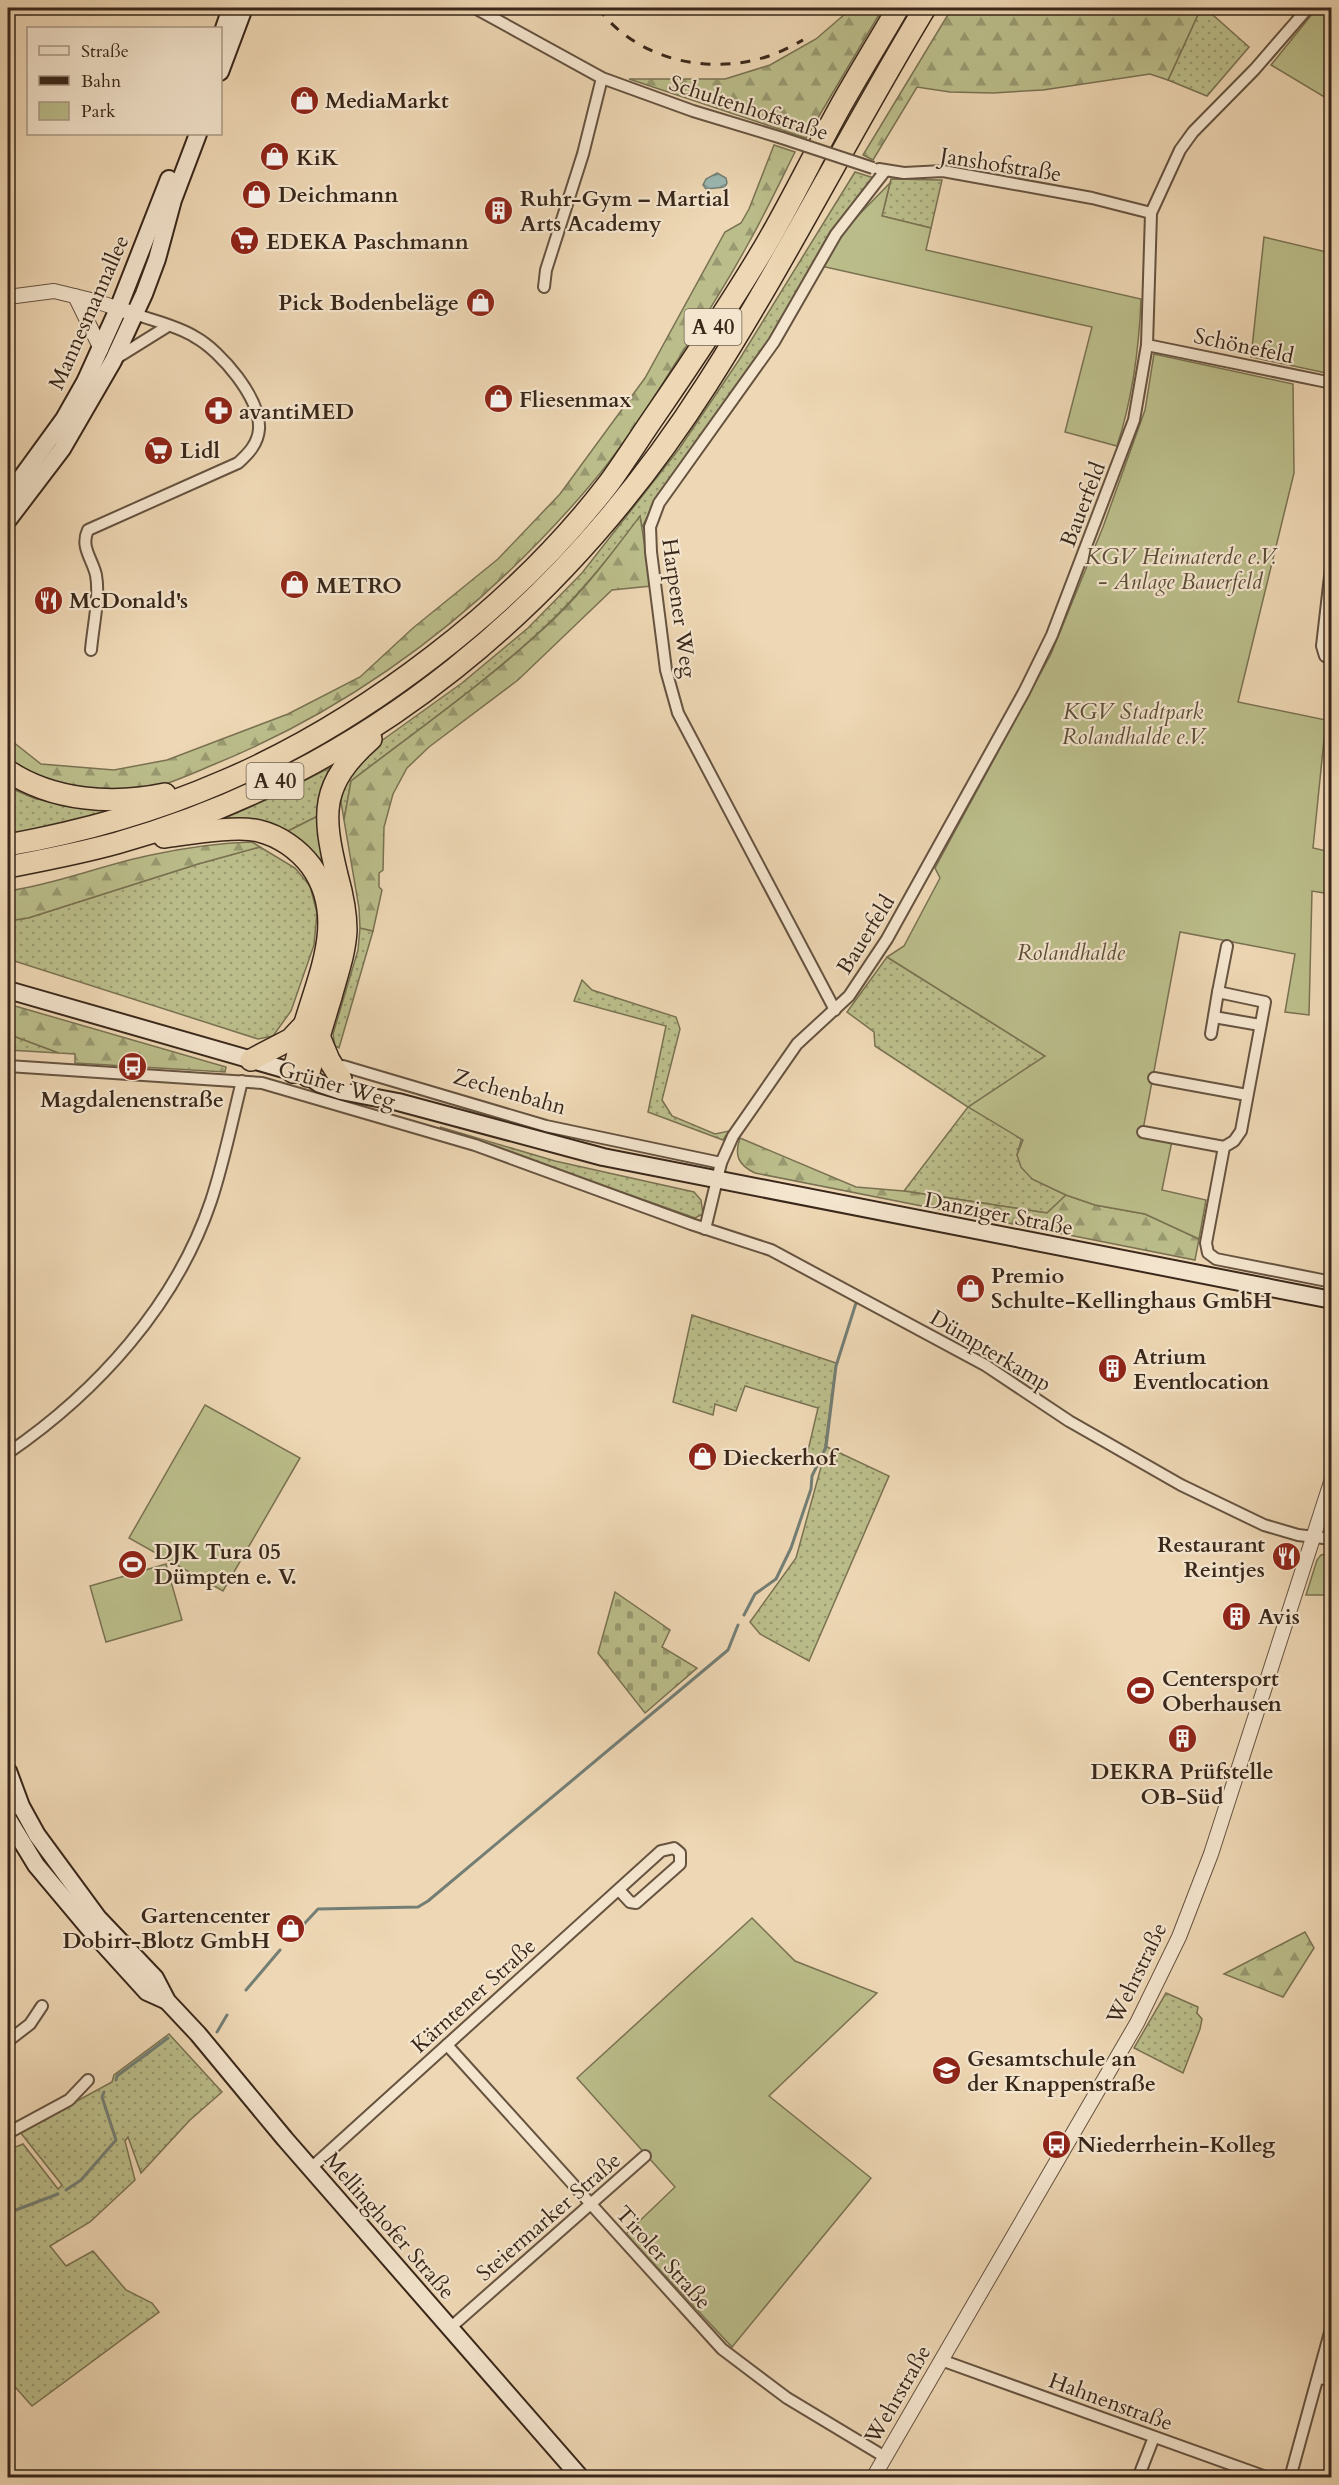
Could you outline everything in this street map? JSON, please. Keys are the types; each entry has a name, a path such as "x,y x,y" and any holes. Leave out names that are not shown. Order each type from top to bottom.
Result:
{"highway":[{"name":"A 40","path":"8,845 99,825 159,807 224,782 290,749 356,711 422,665 484,615 554,548 608,483 682,376 759,257 841,105 898,8"},
{"name":"A 40","path":"8,867 119,842 178,822 278,780 346,744 419,696 476,652 537,597 594,536 643,475 718,366 924,8"},
{"path":"251,1060 312,1030 344,952 346,928 344,903 327,827 329,798 339,772 353,754 419,696"},
{"path":"8,771 20,779 50,790 81,798 116,801 153,797 224,782"},
{"path":"119,842 213,831 259,831 283,841 303,855 317,874 328,902 330,933 312,1030 300,1074"},
{"path":"312,1030 329,1060 342,1073"}],"main road":[{"path":"222,34 231,8"},
{"path":"222,67 244,8"},
{"name":"Mannesmannallee","path":"8,520 62,449 107,355 118,309 186,135"},
{"name":"Mannesmannallee","path":"8,496 64,419 135,314 157,259 173,200 198,135"},
{"name":"Zechenbahn","path":"8,990 300,1074 341,1091 398,1102 567,1149 659,1169"},
{"name":"Zechenbahn","path":"300,1074 324,1076 342,1073 398,1102"},
{"name":"Danziger Straße","path":"659,1169 1332,1300"},
{"name":"Mellinghofer Straße","path":"8,1771 14,1807 98,1918 155,1978 167,2001 581,2478"},
{"name":"Mellinghofer Straße","path":"8,1818 36,1865 88,1927 147,1992 167,2001"}],"street":[{"name":"Schultenhofstraße","path":"475,8 602,78 693,111 885,171"},
{"name":"Bauerfeld","path":"705,1228 721,1163 733,1136 797,1044 814,1026 835,1010 853,990 887,939 1043,654 1064,607 1134,420 1147,345 1151,213 1188,137 1256,69 1308,8"},
{"path":"544,287 546,270 583,154 602,78"},
{"name":"Janshofstraße","path":"885,171 904,173 943,171 1111,202 1151,213"},
{"name":"Harpener Weg","path":"835,1010 678,713 666,670 650,527 659,503 774,342 836,234 885,171"},
{"path":"8,297 54,291 135,314 195,336 221,357 251,399 258,414 257,440 250,452 238,463 88,530 85,544 97,583 92,650"},
{"path":"75,296 107,355 168,326"},
{"name":"Schönefeld","path":"1147,345 1332,384"},
{"path":"1332,558 1322,646 1325,656 1332,660"},
{"path":"1211,1034 1227,946"},
{"path":"1218,992 1265,1002 1238,1137 1224,1147 1206,1243 1208,1253 1216,1259 1332,1282"},
{"path":"1214,1017 1260,1025"},
{"name":"Grüner Weg","path":"8,1066 261,1083 476,1145 642,1206"},
{"name":"Zechenbahn","path":"342,1073 546,1126 721,1163"},
{"path":"1154,1078 1247,1095"},
{"path":"8,1453 75,1400 104,1372 158,1308 183,1263 211,1202 242,1081"},
{"path":"1143,1132 1224,1147"},
{"name":"Dümpterkamp","path":"642,1206 771,1250 792,1260 985,1365 1069,1421 1181,1485 1245,1517 1281,1530 1332,1539"},
{"name":"Wehrstraße","path":"873,2478 1137,2023 1167,1964 1211,1854 1332,1479"},
{"path":"8,1818 14,1807"},
{"name":"Kärntener Straße","path":"311,2168 661,1851 668,1847 676,1848 681,1856 680,1864 636,1903 630,1902 619,1890"},
{"path":"8,2041 30,2024 42,2006"},
{"name":"Tiroler Straße","path":"447,2045 705,2332 733,2358 787,2398 885,2457"},
{"path":"8,2133 69,2100 88,2080"},
{"name":"Steiermarker Straße","path":"450,2328 645,2156"},
{"path":"1290,2478 1332,2325"},
{"name":"Hahnenstraße","path":"941,2360 1269,2478"},
{"path":"1318,2378 1332,2380"},
{"path":"1138,2478 1154,2437"}],"green space":[{"path":"852,8 883,8 806,138 629,79 725,79 770,65 816,39"},
{"path":"952,8 1201,8 1168,80 1150,74 1043,90 993,93 950,92 917,87 873,160 863,155"},
{"path":"1201,8 1205,8 1249,47 1207,96 1168,80"},
{"path":"1317,8 1331,8 1331,101 1271,65"},
{"path":"774,145 795,152 731,275 644,412 587,489 506,574 463,613 370,682 320,713 269,740 167,783 129,792 102,792 60,783 8,762 8,738 41,764 114,770 167,760 288,714 360,677 413,628 498,559 560,494 645,378 725,232 741,223 749,209"},
{"path":"855,172 874,178 830,232 770,340 656,500 642,527 640,517 566,606 506,661 351,781 344,820 340,796 351,771 377,744 462,683 528,628 582,573 679,449 739,360"},
{"path":"891,179 942,180 931,228 882,216"},
{"path":"890,183 882,216 931,228 926,250 1141,299 1134,373 1117,446 1065,432 1092,327 821,266 844,230"},
{"path":"1264,237 1331,253 1331,374 1251,357"},
{"path":"1154,354 1293,384 1294,473 1238,702 1326,720 1313,848 1331,852 1331,894 1312,891 1309,1015 1285,1012 1295,954 1180,932 1142,1135 1172,1141 1162,1190 1206,1200 1199,1239 1145,1214 1095,1205 1066,1195 1032,1179 1021,1167 1017,1155 1023,1140 968,1107 1045,1056 887,957 904,946 940,878 935,868 1051,654 1103,527 1145,410"},
{"path":"640,516 651,586 612,590 518,680 429,747 407,768 393,794 384,827 383,870 379,873 379,887 382,890 373,931 360,928 359,908 344,820 351,781 455,702 555,618 610,556"},
{"path":"335,765 320,815 286,832 209,825 266,800"},
{"path":"8,787 36,799 112,810 8,835"},
{"path":"320,815 325,859 320,862 286,832"},
{"path":"252,842 260,847 198,864 28,918 8,921 8,891 44,884 163,852"},
{"path":"260,847 295,868 310,886 317,913 314,945 291,1011 273,1036 258,1039 8,959 8,921 28,918 198,864"},
{"path":"360,928 373,931 339,1048 335,1046 333,1034 358,950"},
{"path":"887,957 1045,1056 1017,1155 1032,1179 1066,1195 1047,1213 904,1191 968,1107 875,1046 874,1032 847,1012"},
{"path":"582,980 592,990 676,1017 680,1029 662,1100 672,1116 715,1134 729,1131 723,1140 648,1112 666,1026 574,1001"},
{"path":"8,1004 226,1067 225,1072 75,1063 75,1054 59,1053 8,1034"},
{"path":"8,1034 59,1053 8,1050"},
{"path":"440,1127 555,1161 694,1192 701,1200 703,1214 695,1218"},
{"path":"740,1138 856,1187 904,1191 1047,1213 1066,1195 1095,1205 1145,1214 1199,1239 1195,1260 755,1173 745,1167 739,1159 737,1150"},
{"path":"692,1315 836,1363 825,1446 889,1476 809,1661 760,1634 750,1622 796,1558 821,1467 806,1459 818,1408 745,1386 736,1411 715,1404 713,1415 673,1402"},
{"path":"205,1405 300,1458 223,1591 129,1538"},
{"path":"1331,1553 1331,1595 1306,1595 1317,1560 1321,1555"},
{"path":"166,1564 182,1620 106,1642 90,1586"},
{"path":"615,1592 670,1630 662,1647 697,1668 645,1713 598,1653"},
{"path":"752,1918 795,1961 877,1993 769,2096 871,2178 732,2347 626,2234 675,2187 577,2078"},
{"path":"1305,1932 1314,1948 1283,1997 1224,1974"},
{"path":"1166,1993 1198,2007 1197,2013 1202,2019 1183,2073 1134,2048"},
{"path":"169,2034 222,2092 190,2120 141,2173 128,2137 125,2141 135,2180 90,2222 50,2246 66,2266 93,2251 126,2290 152,2303 159,2312 32,2406 8,2379 8,2150 23,2144 58,2189 62,2185 20,2132 112,2082 114,2075"}],"water":[{"path":"717,173 726,178 725,187 706,189 703,185 706,179"}],"waterway":[{"path":"744,1615 755,1594 776,1579 791,1548 811,1489 812,1476 826,1447 836,1366 856,1303"},
{"path":"290,1939 318,1909 418,1907 428,1901 728,1650 738,1625"},
{"path":"246,1990 280,1950"},
{"path":"217,2032 227,2015"},
{"path":"116,2080 117,2076 168,2038"},
{"path":"66,2190 81,2180 116,2140 102,2097 104,2092"},
{"path":"8,2213 58,2194"}],"railway":[{"path":"598,8 614,26 633,40 675,59 698,63 746,62 786,49 803,40"}],"place":[{"name":"MediaMarkt","path":"304,100"},
{"name":"KiK","path":"275,157"},
{"name":"Deichmann","path":"257,194"},
{"name":"Ruhr-Gym – Martial Arts Academy","path":"499,211"},
{"name":"EDEKA Paschmann","path":"245,241"},
{"name":"Pick Bodenbeläge","path":"480,302"},
{"name":"Fliesenmax","path":"498,399"},
{"name":"avantiMED","path":"218,411"},
{"name":"Lidl","path":"159,450"},
{"name":"METRO","path":"295,585"},
{"name":"McDonald's","path":"48,600"},
{"name":"Magdalenenstraße","path":"132,1067"},
{"name":"Premio Schulte-Kellinghaus GmbH","path":"970,1288"},
{"name":"Atrium Eventlocation","path":"1112,1369"},
{"name":"Dieckerhof","path":"702,1457"},
{"name":"Restaurant Reintjes","path":"1286,1557"},
{"name":"DJK Tura 05 Dümpten e. V.","path":"133,1564"},
{"name":"Avis","path":"1237,1616"},
{"name":"Centersport Oberhausen","path":"1141,1691"},
{"name":"DEKRA Prüfstelle OB-Süd","path":"1182,1739"},
{"name":"Gartencenter Dobirr-Blotz GmbH","path":"291,1928"},
{"name":"Gesamtschule an der Knappenstraße","path":"946,2071"},
{"name":"Niederrhein-Kolleg","path":"1056,2144"}],"park label":[{"name":"KGV Heimaterde e.V. - Anlage Bauerfeld","path":"1180,568"},
{"name":"KGV Stadtpark Rolandhalde e.V.","path":"1133,724"},
{"name":"Rolandhalde","path":"1071,952"}]}
